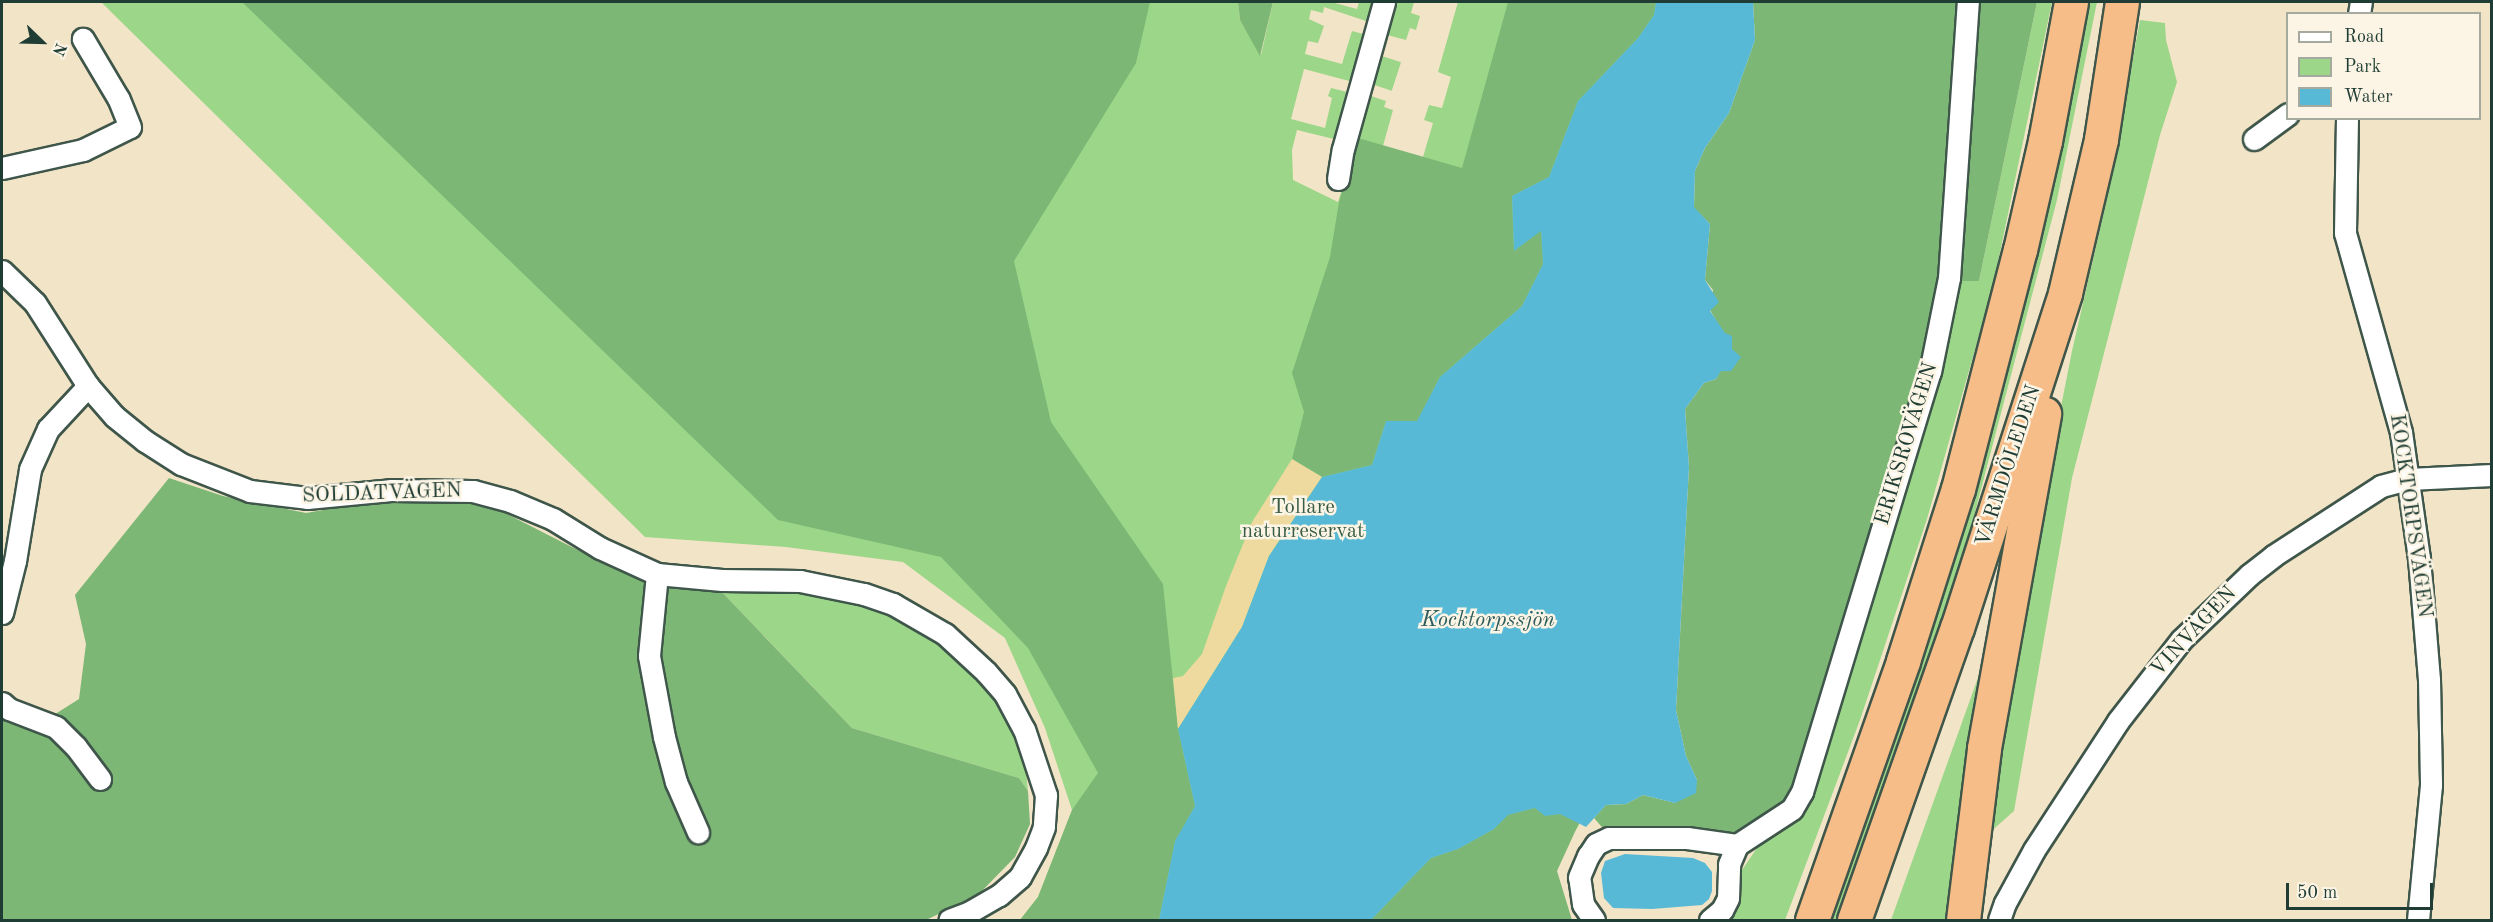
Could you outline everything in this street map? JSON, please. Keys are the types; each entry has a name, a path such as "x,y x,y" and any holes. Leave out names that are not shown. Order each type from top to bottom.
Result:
{"highway":[{"name":"VÄRMDÖLEDEN","path":"1812,921 1903,662 1958,489 1990,370 2035,184 2071,2"},
{"name":"VÄRMDÖLEDEN","path":"1854,921 1957,628 2065,293 2101,139 2122,2"},
{"path":"1963,921 1984,748 2065,293"}],"street":[{"path":"1338,179 1343,149 1384,2"},
{"name":"ERIKSROVÄGEN","path":"1737,845 1792,809 1802,792 1930,372 1948,278 1968,2"},
{"path":"2,168 83,150 130,127 118,98 83,39"},
{"path":"2254,139 2286,115"},
{"name":"KOCKTORPSVÄGEN","path":"2347,120 2345,233 2393,396 2420,558 2429,679 2431,785 2418,921"},
{"name":"SOLDATVÄGEN","path":"2,271 35,303 88,386 114,416 145,441 181,464 250,491 308,498 391,490 472,490 510,501 553,519 600,548 657,574 722,580 800,580 864,594 893,604 945,634 986,672 1005,694 1024,729 1046,795 1044,827 1036,848 1020,877 999,895 949,921"},
{"path":"2,612 15,561 30,469 48,429 88,386"},
{"name":"VINVÄGEN","path":"2000,921 2017,881 2056,813 2118,721 2181,640 2249,574 2381,486 2408,479 2492,475"},
{"path":"657,574 649,656 664,737 676,782 698,832"},
{"path":"2,703 9,710 56,727 76,747 100,779"},
{"path":"1594,921 1583,904 1579,877 1587,856 1596,844 1609,838 1688,838 1737,845 1730,864 1728,898 1722,910 1710,921"}],"green space":[{"name":"Tollare naturreservat","path":"101,2 1238,2 1240,20 1261,55 1273,2 1331,2 1357,9 1359,2 1375,2 1369,22 1324,7 1323,13 1311,10 1309,19 1324,26 1318,43 1308,41 1305,54 1342,64 1352,31 1367,35 1353,82 1304,69 1291,119 1325,128 1332,98 1328,96 1331,88 1351,93 1338,140 1297,130 1292,150 1293,180 1338,202 1371,96 1386,101 1384,107 1393,110 1383,146 1423,157 1433,123 1424,120 1429,105 1442,108 1451,77 1438,72 1458,2 1700,2 1579,825 1519,920 1020,920 1038,897 1072,810 1045,728 1005,638 903,562 786,547 645,537"},
{"path":"242,2 1150,2 1136,63 1014,261 1051,422 1163,584 1178,729 1195,806 1175,842 1159,920 1020,920 1038,897 1072,810 1098,773 1028,648 941,557 778,520"},
{"path":"1238,2 1273,2 1260,56 1240,20"},
{"path":"1397,2 1414,2 1411,13 1420,16 1416,30 1410,28 1406,40 1387,35"},
{"path":"1508,2 1656,2 1654,15 1638,38 1578,101 1549,177 1512,196 1514,251 1541,230 1543,264 1522,306 1440,377 1417,422 1386,421 1372,465 1322,477 1292,459 1304,412 1292,373 1330,257 1339,202 1358,138 1462,168"},
{"path":"1753,2 1958,2 1940,268 1921,370 1793,791 1779,809 1738,834 1607,833 1594,818 1606,805 1626,804 1643,795 1675,803 1697,780 1686,756 1676,710 1689,467 1685,409 1704,383 1716,379 1732,349 1710,310 1713,290 1705,280 1710,224 1694,208 1695,171 1705,148 1729,113 1755,40"},
{"path":"1976,2 2037,2 1979,281 1954,281"},
{"path":"2037,2 2052,2 1993,286 1927,519 1860,720 1785,920 1729,920 1742,870 1757,848 1794,821 1817,767 1954,281 1979,281"},
{"path":"2088,2 2097,2 2057,200 1969,535 1929,663 1837,920 1828,920 1939,610 1991,430 2066,125"},
{"path":"2140,20 2165,23 2166,40 2177,82 2160,135 2072,478 2014,811 1988,834 1997,753 2030,564 2072,351 2107,199"},
{"path":"1382,56 1401,62 1392,91 1373,85"},
{"path":"169,478 223,496 306,513 387,499 447,498 503,512 615,569 668,588 721,591 852,728 1019,778 1028,791 1030,824 1015,857 978,895 926,920 2,920 2,710 30,730 79,699 86,644 75,595"},
{"path":"777,589 825,592 884,608 951,648 1001,698 1025,761 1028,791 1019,778 852,728 722,592"},
{"path":"1979,675 1945,920 1891,920"},
{"path":"1535,808 1560,813 1579,823 1557,871 1572,920 1371,920 1431,858 1458,849 1494,829 1507,815"}],"sand":[{"path":"1292,459 1322,477 1269,556 1242,627 1178,729 1173,678 1183,676 1202,654 1252,522"}],"water":[{"name":"Kocktorpssjön","path":"1656,2 1753,2 1755,40 1729,113 1705,148 1695,171 1694,207 1710,224 1705,280 1719,302 1710,311 1725,333 1732,336 1732,349 1741,357 1731,371 1721,371 1716,379 1704,383 1685,409 1689,467 1676,710 1686,756 1697,780 1696,793 1675,803 1643,795 1626,804 1606,805 1586,827 1560,814 1545,816 1535,808 1508,815 1494,829 1458,849 1431,858 1371,920 1159,920 1175,841 1195,806 1178,729 1242,627 1269,556 1322,477 1372,465 1386,421 1417,421 1440,377 1522,306 1543,264 1541,231 1514,251 1512,196 1549,177 1578,101 1638,38 1654,15"},
{"path":"1625,854 1693,858 1705,863 1712,872 1712,891 1709,899 1702,905 1652,909 1613,908 1604,898 1601,873 1605,861"}]}
